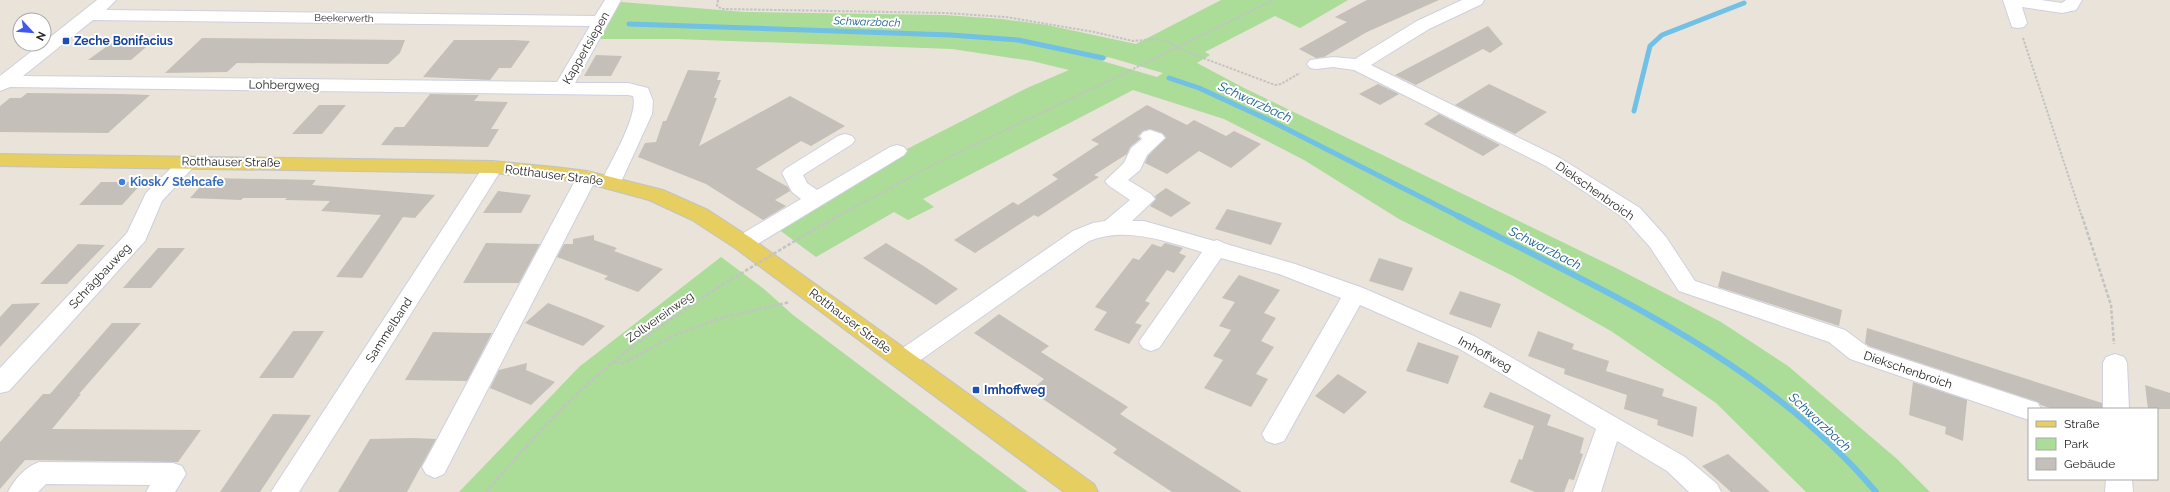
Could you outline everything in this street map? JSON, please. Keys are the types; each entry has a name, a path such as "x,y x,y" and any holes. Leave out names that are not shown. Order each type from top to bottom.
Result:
{"main road":[{"name":"Rotthauser Straße","path":"0,160 493,167 587,177 611,182 656,195 700,215 743,243 1084,492"}],"street":[{"path":"5,77 108,0"},
{"name":"Kappertsiepen","path":"611,182 642,114 644,101 641,92 628,89 563,88 613,0"},
{"path":"1358,65 1423,25 1476,0"},
{"path":"2018,23 2011,1 2062,8 2070,6 2074,0"},
{"name":"Beekerwerth","path":"88,15 600,21"},
{"name":"Diekschenbroich","path":"1316,64 1333,62 1358,65 1553,162 1601,192 1632,214 1658,242 1687,286 1836,336 1859,353 2028,410"},
{"name":"Lohbergweg","path":"5,77 563,88"},
{"path":"1113,226 1144,199 1115,181 1133,166 1138,152 1155,138 1150,136"},
{"path":"816,199 799,187 792,173 845,140"},
{"path":"743,243 897,151"},
{"name":"Schrägbauweg","path":"0,384 137,236 154,198 188,162"},
{"name":"Sammelband","path":"285,492 493,167"},
{"path":"435,467 587,177"},
{"name":"Imhoffweg","path":"903,360 1081,236 1101,228 1113,226 1144,228 1217,247 1287,269 1355,294 1466,342 1676,464 1707,492"},
{"path":"1150,342 1217,247"},
{"path":"1275,434 1355,294"},
{"path":"2115,363 2116,408"},
{"path":"1587,492 1610,425"},
{"path":"22,492 39,473 173,474 160,492"},
{"path":"2119,480 2119,492"}],"path":[{"path":"718,0 717,6 722,9 945,13 1006,17 1048,23 1133,41 1154,39 1166,41 1187,52 1275,85 1281,84 1316,64"},
{"name":"Zollvereinweg","path":"486,492 541,430 582,389 645,337 717,288 844,212 954,155 1274,0"},
{"path":"2018,23 2111,305 2115,363"},
{"path":"614,362 623,363 675,335 721,318 817,296"}],"green space":[{"path":"1221,0 1348,0 1300,28 1275,16 1205,52 1210,55 1197,63 1244,88 1616,268 1721,322 1788,366 1897,459 1930,492 1806,492 1716,403 1611,331 1513,276 1399,219 1304,160 1224,119 1133,90 923,199 934,207 908,220 894,212 816,257 774,226 907,149 1027,88 1069,70 1032,61 952,49 677,39 598,39 621,2 745,12 944,15 1002,19 1047,25 1136,44","holes":["1108,57 1163,73 1157,77 1102,61"]},
{"path":"721,257 764,289 793,315 1028,492 459,492 579,367"}],"building":[{"path":"1367,0 1439,0 1367,32 1324,57 1316,58 1299,49 1347,22 1335,17"},
{"path":"1488,26 1503,44 1490,53 1483,49 1416,85 1395,75"},
{"path":"121,36 158,37 131,60 88,60"},
{"path":"202,38 405,40 400,53 388,64 237,63 227,72 165,73"},
{"path":"454,40 530,41 511,68 499,68 490,80 423,77"},
{"path":"596,55 622,56 611,76 584,76"},
{"path":"688,70 720,72 717,80 721,80 714,98 717,98 699,146 790,96 845,126 811,146 801,141 756,169 788,187 790,191 775,200 786,206 763,220 706,184 638,157 645,143 656,142 663,121 666,121"},
{"path":"1378,84 1399,94 1380,105 1359,94"},
{"path":"1489,84 1547,112 1515,134 1455,105"},
{"path":"27,93 150,95 108,133 0,132 0,106 10,98 21,98"},
{"path":"430,94 479,95 474,101 508,102 491,129 499,129 488,147 381,145 395,127 404,127"},
{"path":"319,105 346,105 322,134 292,134"},
{"path":"1147,105 1187,125 1194,120 1226,136 1234,131 1261,144 1231,168 1199,151 1167,174 1145,163 1148,156 1166,137 1162,133 1150,129 1143,131 1138,136 1140,139 1130,147 1127,154 1094,175 1099,177 1038,217 1034,215 975,253 954,240 1013,202 1018,205 1058,179 1052,175 1099,144 1091,140"},
{"path":"1439,114 1500,145 1483,156 1424,124"},
{"path":"208,178 316,180 312,185 435,195 415,218 403,217 362,278 336,277 381,215 321,211 330,201 285,200 287,198 243,198 241,200 190,198"},
{"path":"101,182 143,182 122,205 79,205"},
{"path":"1166,188 1191,203 1171,217 1150,206 1156,199 1155,196"},
{"path":"498,191 531,195 521,213 483,213"},
{"path":"1227,209 1282,223 1271,245 1215,229"},
{"path":"594,235 594,240 617,248 614,251 663,269 638,292 604,279 608,276 557,257 564,244 573,244 573,239"},
{"path":"486,243 540,244 519,283 463,283"},
{"path":"886,243 958,289 936,305 863,258"},
{"path":"1165,243 1183,248 1179,253 1186,256 1174,273 1167,270 1145,301 1150,303 1135,323 1142,325 1129,344 1094,330 1107,312 1095,307 1133,258 1139,260 1152,244 1161,247"},
{"path":"78,244 105,245 67,284 40,284"},
{"path":"158,248 185,248 151,288 123,288"},
{"path":"1379,258 1413,268 1403,291 1369,281"},
{"path":"1722,271 1842,310 1839,326 1718,287"},
{"path":"1239,275 1280,290 1264,313 1276,318 1261,341 1274,347 1256,374 1268,379 1251,407 1204,388 1223,360 1213,356 1231,330 1219,326 1235,302 1222,298"},
{"path":"1460,291 1501,304 1491,328 1449,314"},
{"path":"40,303 0,347 0,317 12,304"},
{"path":"548,303 605,326 583,346 525,323"},
{"path":"999,314 1049,346 1041,352 1128,407 1120,414 1242,492 1172,492 1113,453 1117,449 1031,391 1044,379 974,333"},
{"path":"112,323 141,323 79,394 81,394 52,429 201,430 178,462 25,460 0,489 0,442 43,394 50,394"},
{"path":"1867,328 2102,403 2102,408 2050,408 2041,405 2038,402 1869,346 1865,343"},
{"path":"293,331 324,331 293,378 259,378"},
{"path":"1538,331 1574,344 1572,349 1609,361 1606,371 1664,389 1662,396 1697,407 1693,437 1657,425 1658,420 1624,409 1627,395 1564,374 1565,369 1528,356"},
{"path":"433,332 492,333 467,381 405,380"},
{"path":"1418,342 1459,356 1448,384 1406,371"},
{"path":"527,363 526,370 555,382 531,405 490,388 499,370"},
{"path":"1338,374 1367,392 1344,414 1315,396"},
{"path":"1913,382 1967,400 1963,441 1945,434 1946,427 1909,415"},
{"path":"2145,385 2170,393 2170,409 2148,408"},
{"path":"1490,392 1551,415 1547,425 1584,438 1580,453 1583,454 1574,480 1569,479 1564,492 1535,492 1510,482 1519,459 1522,460 1534,426 1483,407"},
{"path":"273,414 311,415 260,492 220,492"},
{"path":"370,439 436,439 407,492 338,492"},
{"path":"1728,454 1770,492 1731,492 1702,466"}],"waterway":[{"path":"1634,111 1650,46 1662,35 1744,3"},
{"name":"Schwarzbach","path":"629,24 951,35 1018,40 1103,58"},
{"name":"Schwarzbach","path":"1169,78 1199,88 1275,123 1460,217"},
{"name":"Schwarzbach","path":"1458,216 1571,273 1626,303 1681,334 1734,367 1785,404 1832,446 1876,492"}],"place":[{"name":"Zeche Bonifacius","path":"66,41"},
{"name":"Kiosk/ Stehcafe","path":"122,182"},
{"name":"Imhoffweg","path":"976,390"}]}
